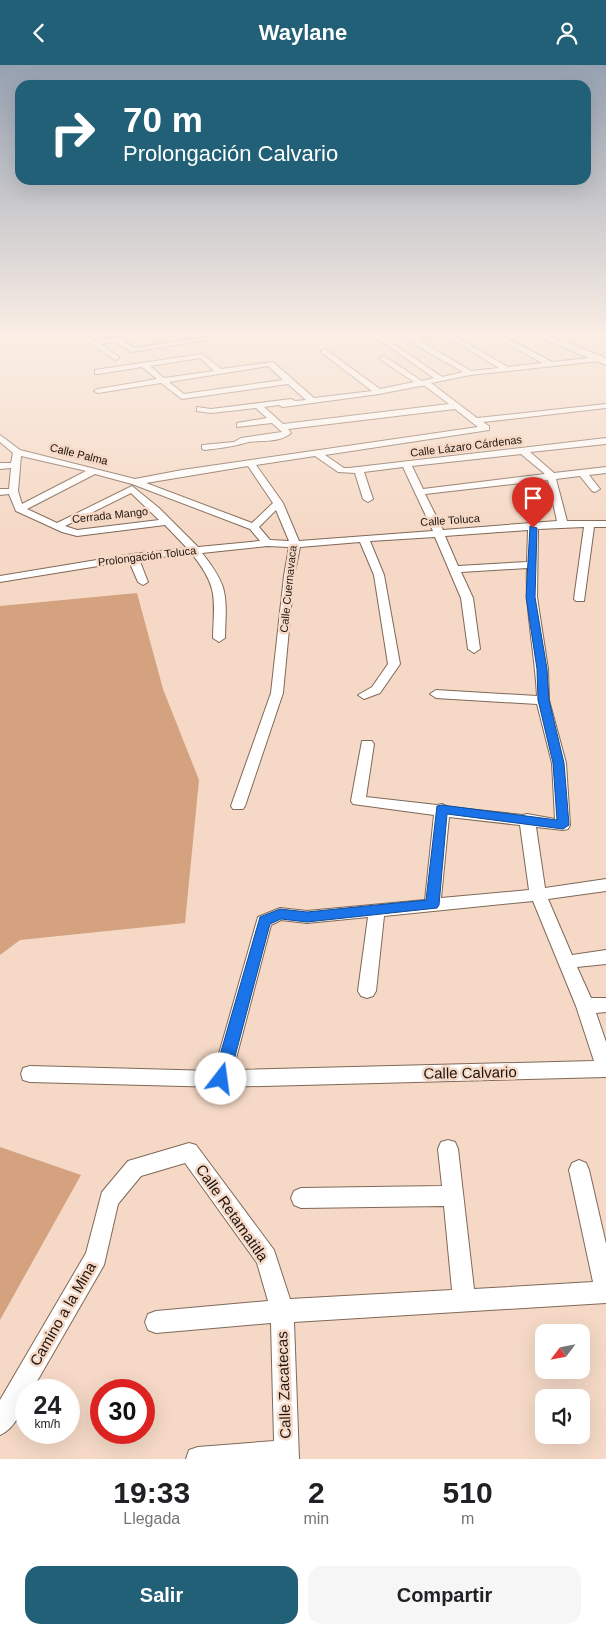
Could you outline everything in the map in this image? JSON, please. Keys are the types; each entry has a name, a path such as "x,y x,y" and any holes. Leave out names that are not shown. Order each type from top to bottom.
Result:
{"street":[{"path":"283,405 310,399"},
{"path":"200,409 211,411 310,399"},
{"path":"58,526 134,486 182,473 486,428 447,399"},
{"path":"476,420 606,405"},
{"path":"259,406 285,430 457,406"},
{"path":"240,425 273,420"},
{"path":"205,447 281,436 285,430"},
{"path":"0,438 17,452 12,491 19,509 94,471"},
{"name":"Calle Lázaro Cárdenas","path":"318,454 341,470 359,470 606,441"},
{"path":"523,451 551,475 564,525"},
{"name":"Calle Palma","path":"17,452 94,471 134,486"},
{"name":"Calle Cuernavaca","path":"238,806 277,693 288,585 295,544 278,503 251,464"},
{"path":"0,466 16,465"},
{"path":"406,465 439,533 467,598 474,649"},
{"path":"419,492 606,469"},
{"path":"359,470 368,499"},
{"path":"582,472 595,489"},
{"path":"134,486 166,522 195,550 211,574 220,592 219,639"},
{"path":"134,486 254,527 267,543"},
{"path":"0,492 12,491"},
{"path":"254,527 278,503"},
{"name":"Cerrada Mango","path":"19,509 68,532 77,533 166,522"},
{"name":"Calle Toluca","path":"295,544 439,533 606,524"},
{"path":"580,599 588,525"},
{"path":"367,744 358,801 442,809 563,825 558,763 543,700 542,669 531,597 533,528"},
{"path":"364,539 379,575 394,664 376,690 364,695"},
{"name":"Prolongación Toluca","path":"0,579 133,557 267,543 295,544"},
{"path":"133,557 142,582"},
{"path":"455,569 531,565"},
{"path":"436,694 543,700"},
{"path":"432,905 442,809"},
{"name":"Calle Calvario","path":"221,1079 606,1069 568,962 538,895 527,819"},
{"path":"30,1074 221,1079 264,921 280,914 307,917 538,895 606,885"},
{"path":"367,991 377,910"},
{"path":"568,962 606,957"},
{"path":"585,1006 606,1005"},
{"path":"448,1149 464,1300"},
{"name":"Calle Retamatitla","path":"96,1257 109,1199 135,1169 189,1152 266,1258 282,1311"},
{"path":"156,1322 282,1311 606,1292 579,1170"},
{"path":"301,1198 453,1196"},
{"name":"Camino a la Mina","path":"0,1423 96,1257"},
{"name":"Calle Zacatecas","path":"282,1311 287,1456"},
{"path":"198,1459 287,1456"}],"shaded area":[{"path":"137,593 163,689 199,780 185,923 20,940 0,955 0,606"},
{"path":"0,1147 81,1175 0,1320"}],"route":[{"path":"221,1079 264,921 280,914 307,917 432,905 442,809 563,825 558,763 543,700 542,669 531,597 533,528"}]}
